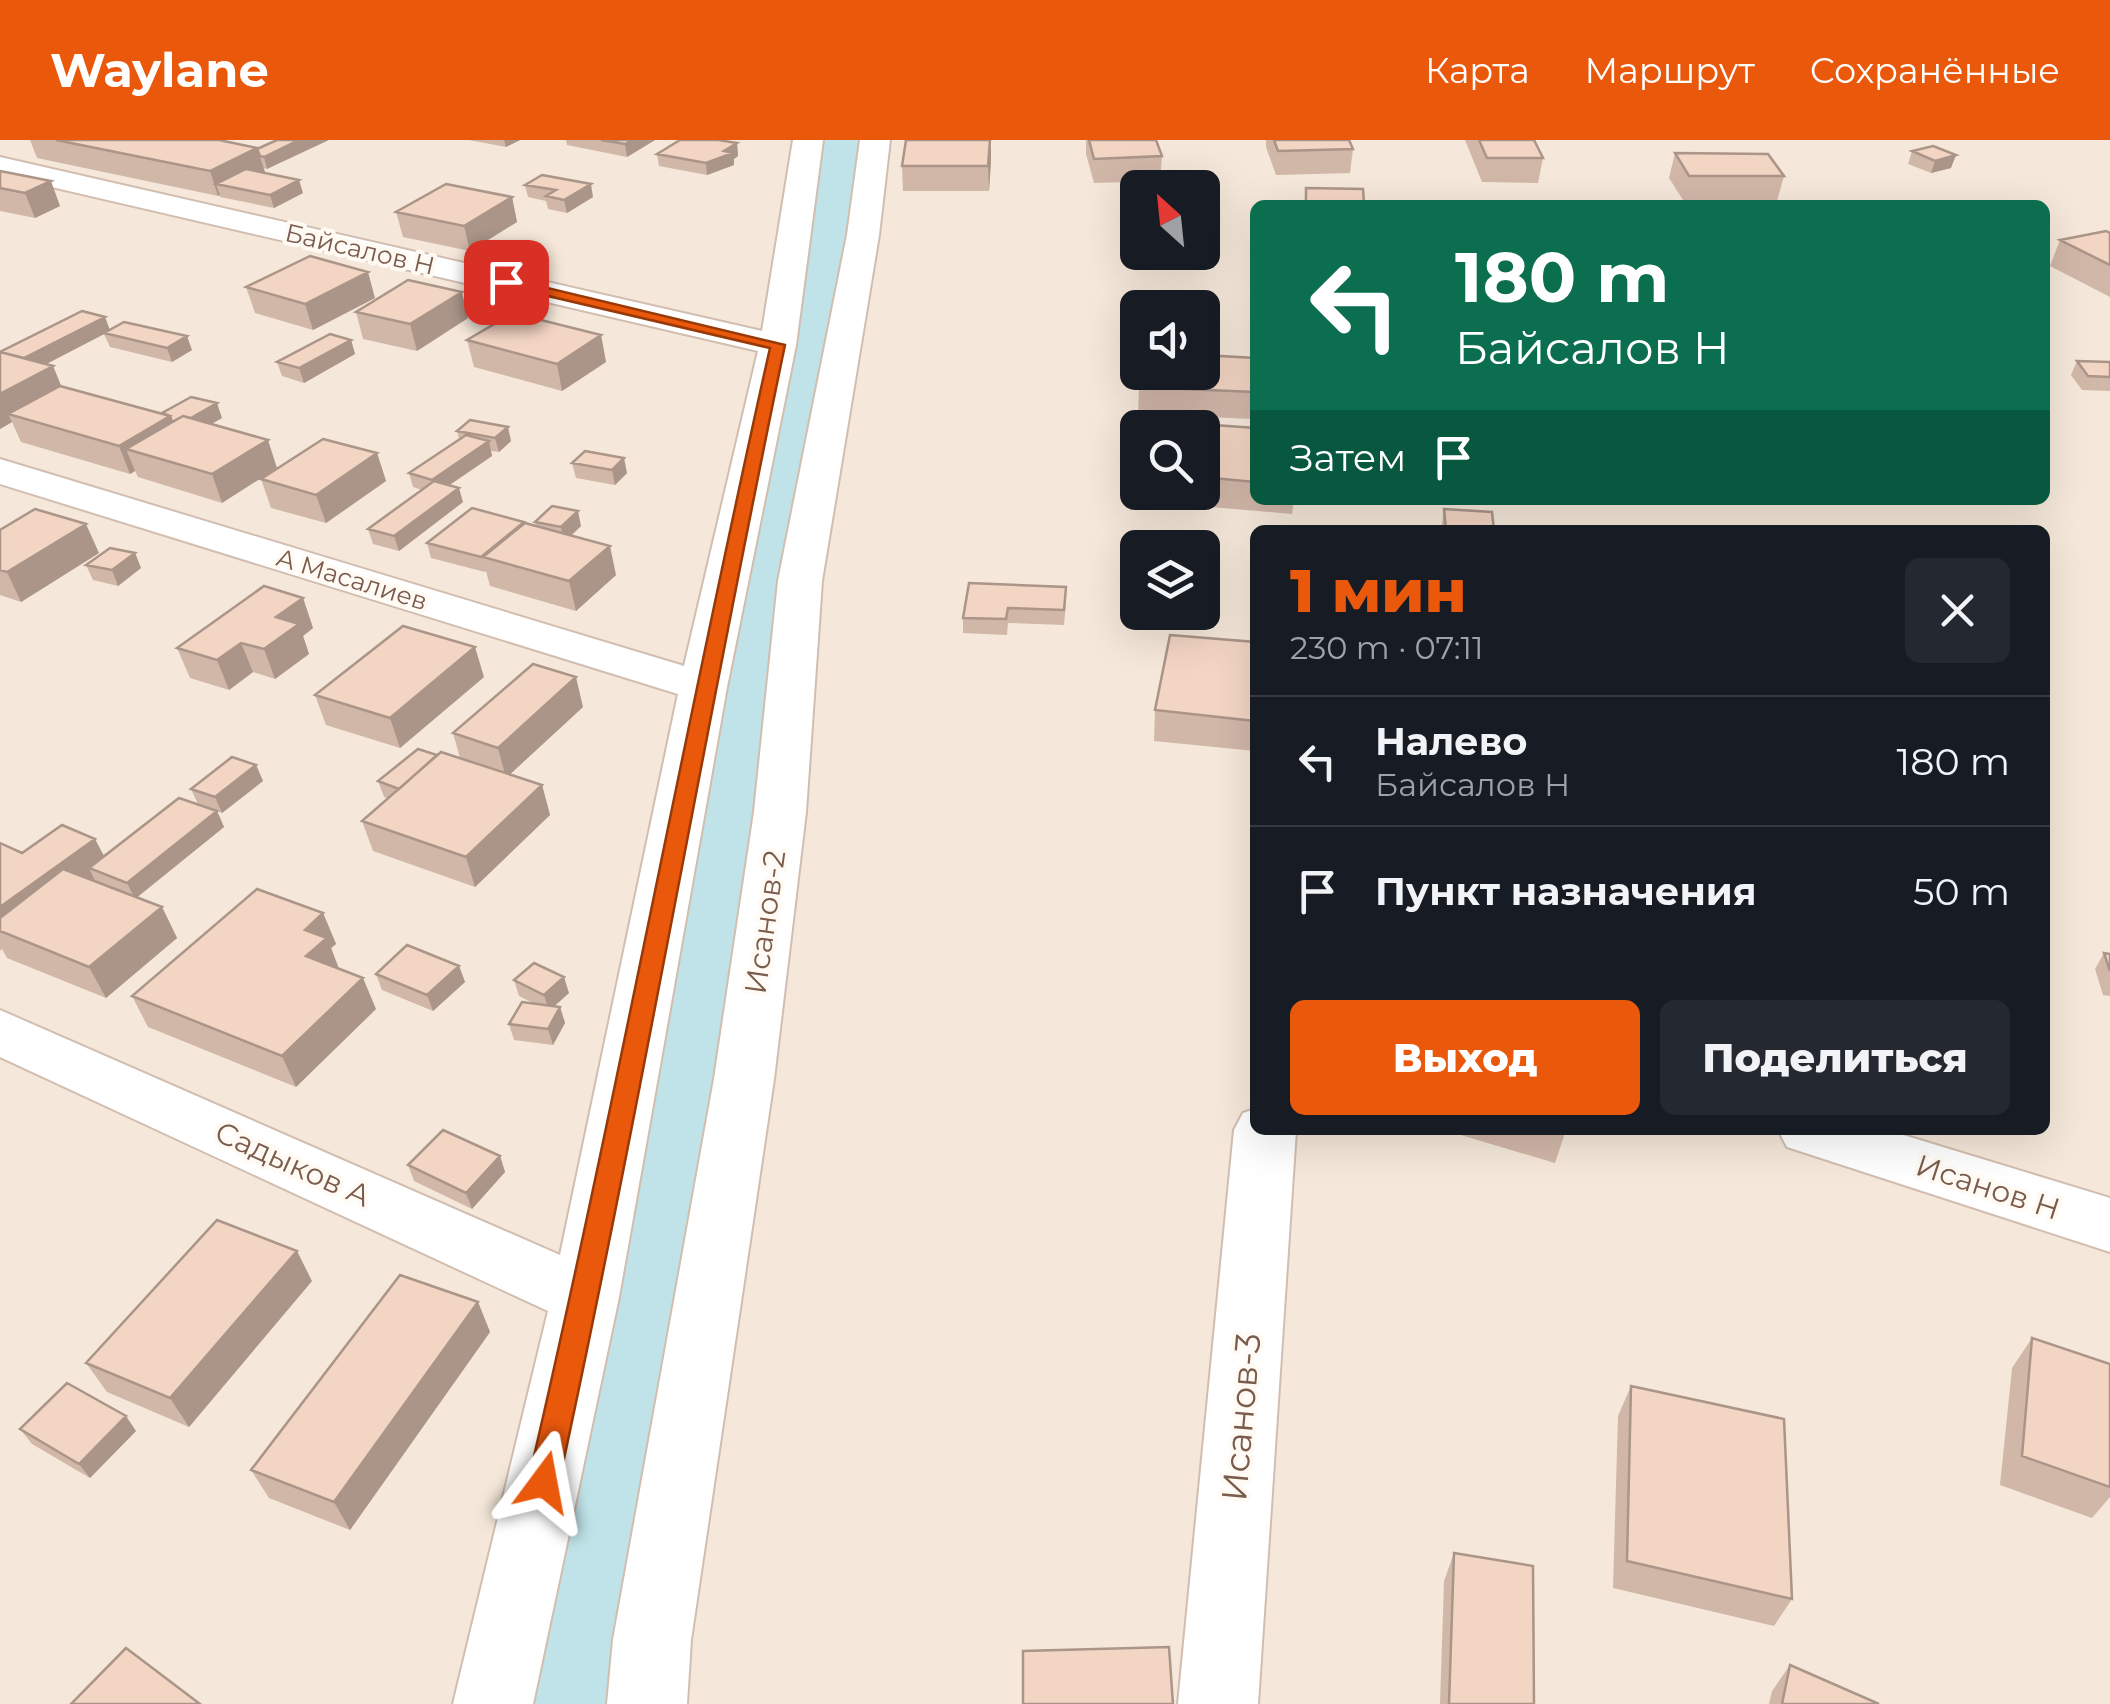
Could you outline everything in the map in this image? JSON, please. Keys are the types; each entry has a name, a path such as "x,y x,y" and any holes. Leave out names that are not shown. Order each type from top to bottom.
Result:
{"street":[{"name":"Исанов-2","path":"647,1704 652,1640 749,1041 780,812 800,581 863,235 874,140"},
{"path":"493,1704 585,1296 704,688 778,345 799,143"},
{"name":"Байсалов Н","path":"0,166 778,345"},
{"name":"А Масалиев","path":"0,471 704,688"},
{"name":"Садыков А","path":"0,1032 585,1296"},
{"name":"Исанов-3","path":"1218,1704 1265,1135"},
{"name":"Исанов Н","path":"1825,1135 2110,1225"}],"shaded area":[{"path":"0,140 2110,140 2110,1704 0,1704"}],"building":[{"path":"56,140 219,140 257,148 210,171"},
{"path":"277,140 299,140 260,156 257,149"},
{"path":"601,140 633,140 625,144"},
{"path":"680,140 737,143 724,151 733,153 706,163 657,154"},
{"path":"906,140 990,140 988,166 902,166"},
{"path":"1089,140 1156,140 1162,156 1094,159"},
{"path":"1274,140 1349,140 1353,149 1278,151"},
{"path":"1479,140 1534,140 1543,158 1487,158"},
{"path":"1933,146 1956,155 1935,161 1912,151"},
{"path":"1675,153 1768,154 1784,176 1689,176"},
{"path":"246,169 299,180 270,195 216,184"},
{"path":"0,171 51,181 25,193 0,188"},
{"path":"542,175 591,184 564,200 546,196 556,190 525,185"},
{"path":"446,184 512,197 464,226 396,212"},
{"path":"1306,188 1363,189 1364,200 1306,200"},
{"path":"2110,233 2110,265 2060,240"},
{"path":"310,256 368,272 305,304 246,287"},
{"path":"408,280 462,292 410,324 356,312"},
{"path":"82,311 105,317 24,358 0,352"},
{"path":"513,313 601,335 557,364 467,340"},
{"path":"124,322 187,336 167,348 104,333"},
{"path":"330,334 351,340 299,368 277,362"},
{"path":"0,352 53,366 0,394"},
{"path":"1220,356 1250,358 1250,392 1208,390 1220,390"},
{"path":"2077,361 2110,362 2110,377 2088,376"},
{"path":"60,386 170,416 119,446 8,414"},
{"path":"191,397 217,403 191,418 183,416 172,422 170,416 162,413"},
{"path":"183,416 268,440 212,474 126,449"},
{"path":"470,420 508,427 495,438 457,431"},
{"path":"1220,425 1250,428 1250,482 1220,479"},
{"path":"466,435 489,441 432,480 409,473"},
{"path":"323,439 377,453 316,495 261,479"},
{"path":"585,451 624,458 612,470 572,463"},
{"path":"434,481 459,488 394,536 368,529"},
{"path":"552,506 578,511 561,527 535,522"},
{"path":"472,508 524,522 481,557 427,543"},
{"path":"35,509 86,524 7,572 0,570 0,530"},
{"path":"1444,509 1492,512 1493,525 1446,525"},
{"path":"525,523 610,546 569,581 483,557"},
{"path":"110,548 135,553 112,570 86,565"},
{"path":"969,583 1066,587 1064,610 1008,608 1006,619 963,618"},
{"path":"264,586 303,598 276,617 299,624 264,649 241,643 217,660 177,648"},
{"path":"403,626 475,647 390,718 315,695"},
{"path":"1170,635 1250,642 1250,720 1155,710"},
{"path":"533,664 576,677 498,748 453,733"},
{"path":"418,749 437,755 399,789 378,781"},
{"path":"441,752 542,785 466,857 362,821"},
{"path":"232,757 256,765 215,797 191,789"},
{"path":"179,798 217,811 127,883 89,868"},
{"path":"62,825 95,839 0,907 0,843 22,853"},
{"path":"63,869 162,907 89,967 0,931 0,918"},
{"path":"257,889 323,913 305,930 327,938 306,956 363,978 282,1056 132,996"},
{"path":"407,945 459,966 427,995 376,974"},
{"path":"534,963 564,977 544,995 514,980"},
{"path":"522,1002 560,1007 548,1029 509,1024"},
{"path":"443,1130 500,1156 466,1193 408,1165"},
{"path":"217,1220 297,1251 170,1398 86,1363"},
{"path":"400,1275 478,1302 334,1502 251,1470"},
{"path":"2032,1338 2110,1364 2110,1487 2022,1456"},
{"path":"67,1383 126,1416 79,1464 20,1429"},
{"path":"1631,1386 1784,1419 1792,1599 1627,1561"},
{"path":"1454,1553 1533,1566 1534,1704 1449,1704"},
{"path":"1169,1647 1173,1704 1023,1704 1023,1651"},
{"path":"126,1648 200,1704 71,1704"},
{"path":"1790,1665 1879,1704 1782,1704"}],"waterway":[{"path":"557,1704 770,582 841,140"}],"route":[{"path":"506,282 778,345 704,688 585,1296 544,1482"}]}
